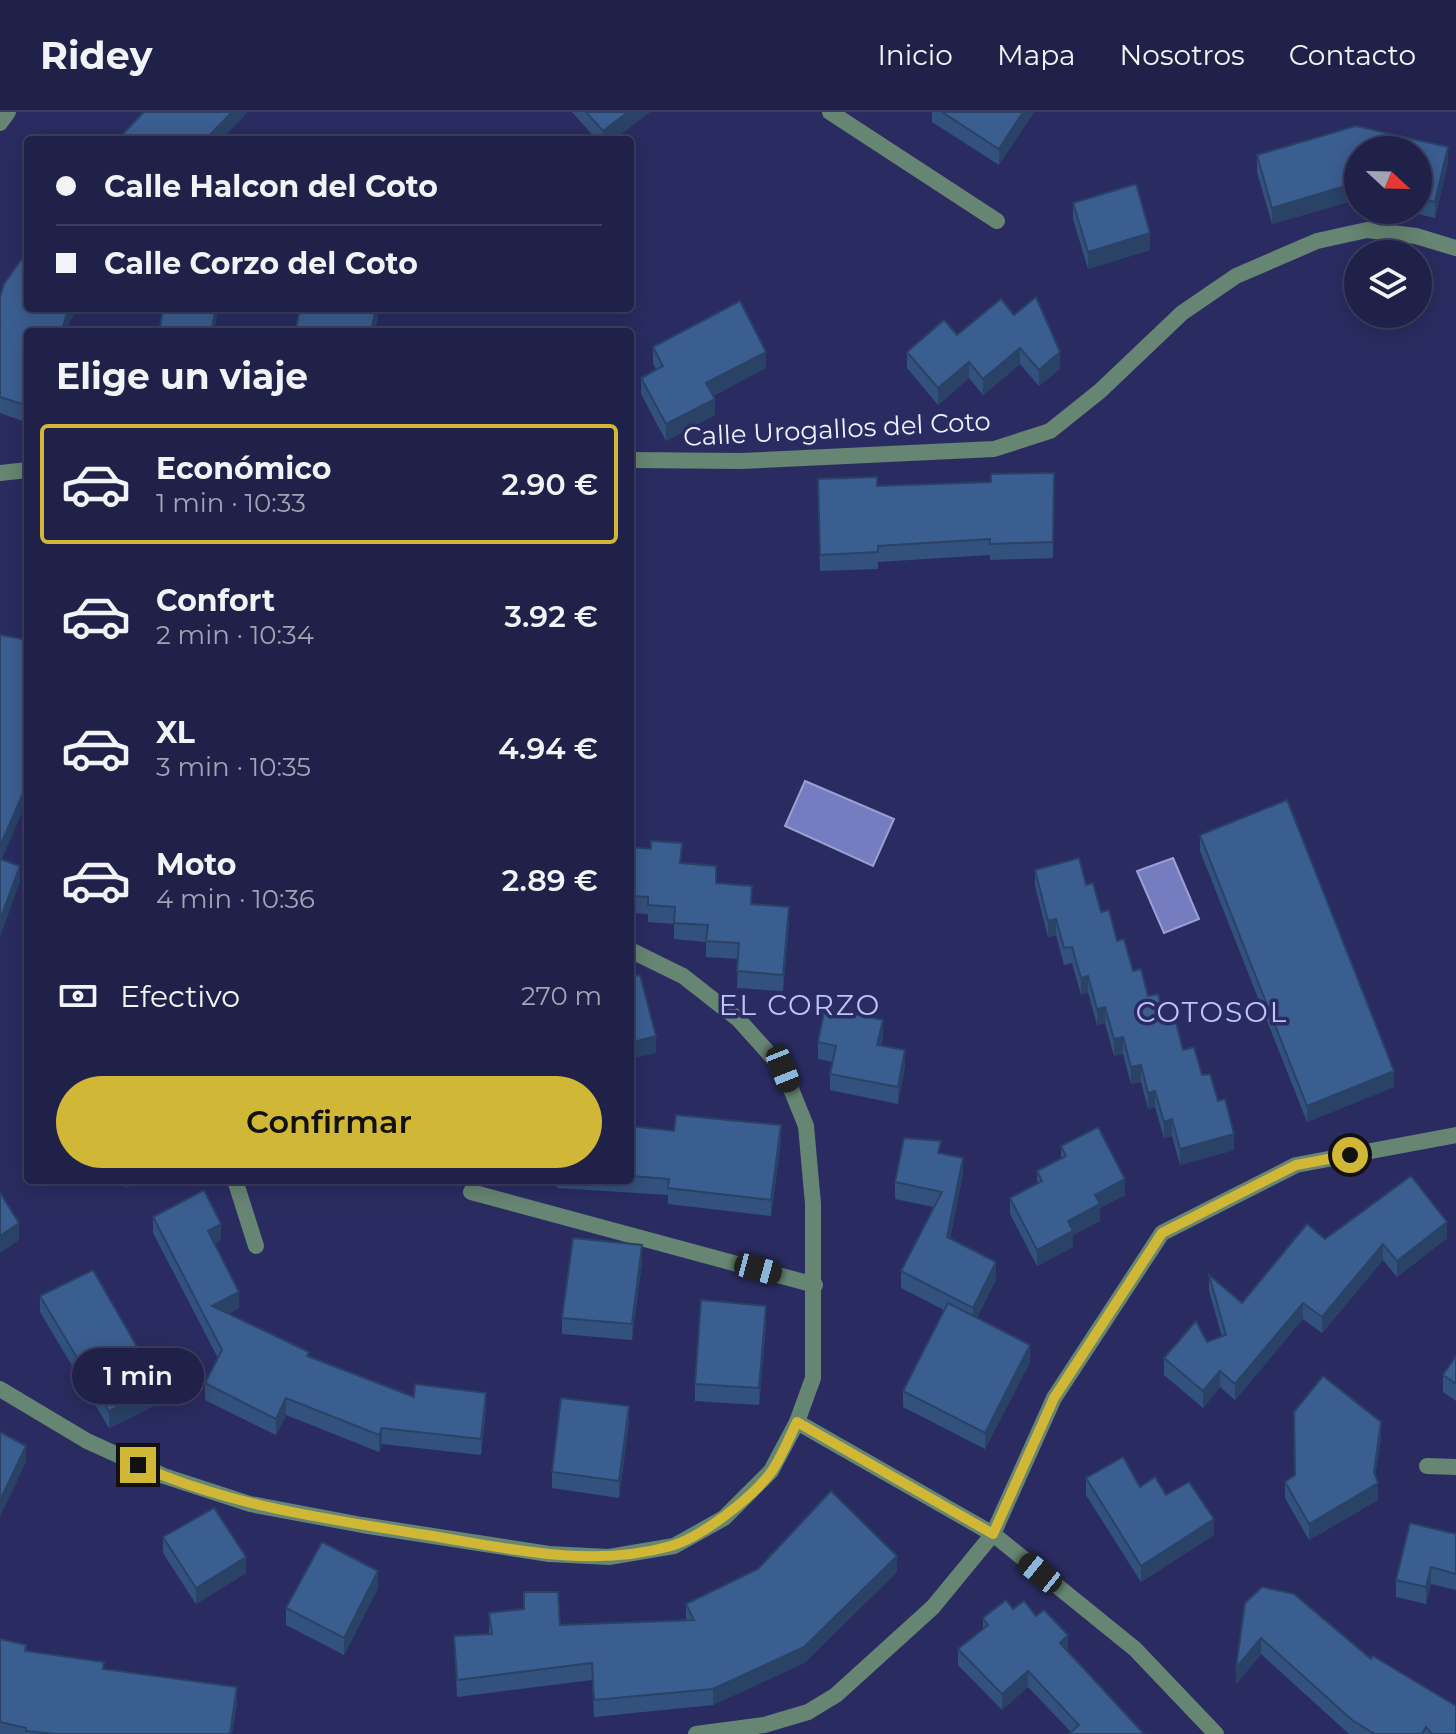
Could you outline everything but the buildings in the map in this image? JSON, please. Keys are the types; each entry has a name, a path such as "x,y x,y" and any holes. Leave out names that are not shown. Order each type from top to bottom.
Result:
{"street":[{"path":"0,123 8,112"},
{"path":"830,112 997,221"},
{"name":"Calle Urogallos del Coto","path":"634,460 741,461 994,449 1050,431 1100,391 1182,313 1236,276 1303,246 1367,230 1416,236 1456,248"},
{"path":"0,473 24,470"},
{"path":"0,1389 87,1441 164,1476 250,1504 549,1554 609,1557 674,1546 724,1518 771,1471 797,1422 813,1378 813,1204 806,1126 783,1069 738,1019 683,976 634,952"},
{"path":"696,1734 764,1725 808,1712 836,1695 933,1607 993,1534 1054,1398 1162,1233 1296,1165 1456,1135"},
{"path":"236,1184 256,1246"},
{"path":"471,1192 815,1285"},
{"path":"797,1422 993,1534 1135,1649 1216,1734"},
{"path":"1427,1466 1456,1467"}],"water":[{"path":"805,781 894,819 873,866 785,826"},
{"path":"1173,858 1199,919 1164,933 1137,871"}],"district":[{"name":"EL CORZO","path":"800,1005"},
{"name":"COTOSOL","path":"1212,1012"}],"route":[{"path":"138,1465 250,1504 549,1554 609,1557 674,1546 724,1518 771,1471 797,1422 993,1534 1054,1398 1162,1233 1296,1165 1350,1155"}]}
